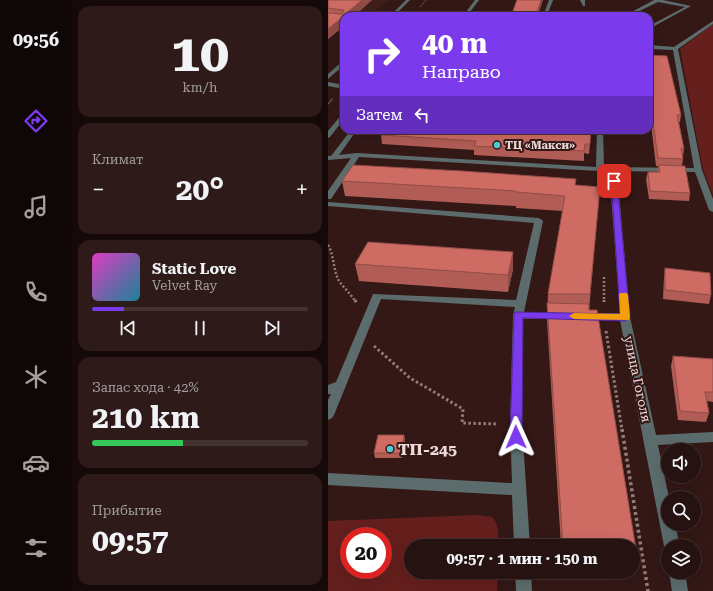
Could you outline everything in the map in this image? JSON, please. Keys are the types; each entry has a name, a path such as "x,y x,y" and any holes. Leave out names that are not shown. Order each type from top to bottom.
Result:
{"street":[{"path":"396,12 408,0"},
{"path":"468,12 477,0"},
{"path":"546,12 551,0"},
{"path":"582,0 584,1 584,5"},
{"path":"634,12 657,0 689,6 653,26"},
{"path":"653,47 675,49 713,22"},
{"path":"675,49 698,170 713,210"},
{"path":"328,77 340,66"},
{"path":"328,84 340,86"},
{"path":"328,136 340,120"},
{"path":"331,157 351,134"},
{"path":"600,134 600,169"},
{"path":"331,157 357,155 600,169 631,168 698,170"},
{"path":"328,197 357,155"},
{"name":"улица Гоголя","path":"600,169 614,181 625,317 671,539"},
{"path":"328,204 539,221 520,309 516,424 522,539"},
{"path":"328,416 377,296 604,317 625,317"},
{"path":"328,390 341,385"},
{"path":"651,440 713,437"},
{"path":"328,479 519,489"},
{"path":"523,579 524,591"},
{"path":"678,579 680,591"}],"path":[{"path":"328,245 331,250 338,280 350,292 368,320"},
{"path":"604,271 604,317 648,591"},
{"path":"369,341 410,378 463,409 462,423 516,424"}],"shaded area":[{"path":"328,0 388,0 374,12 340,12"},
{"path":"713,24 713,195 703,170 680,49"},
{"path":"477,515 492,517 495,520 498,539 404,539 404,579 498,579 497,591 328,591 328,521"}],"building":[{"path":"328,0 362,0 348,12 343,12 344,10 328,8"},
{"path":"517,0 541,0 537,12 512,12"},
{"path":"328,13 340,14 340,19 328,29"},
{"path":"653,55 667,56 681,115 677,115 684,149 681,148 683,159 658,158 653,122"},
{"path":"591,134 590,144 585,144 584,151 474,146 476,141 381,135"},
{"path":"353,165 576,179 575,185 600,187 590,294 548,294 565,196 516,191 342,181"},
{"path":"659,165 685,166 690,193 650,191 648,172 660,172"},
{"path":"368,242 513,252 508,275 355,264"},
{"path":"665,268 710,273 711,295 665,290"},
{"path":"547,303 589,304 589,310 597,310 634,539 563,539"},
{"path":"673,356 713,359 713,392 705,392 709,413 680,411"},
{"name":"ТП-245","path":"378,435 404,435 401,453 374,453"}],"slow traffic":[{"path":"574,316 625,317 624,295"}],"place":[{"name":"ТЦ «Макси»","path":"497,145"},
{"name":"ТП-245","path":"390,449"}],"route":[{"path":"516,437 518,315 625,317 614,181"}]}
